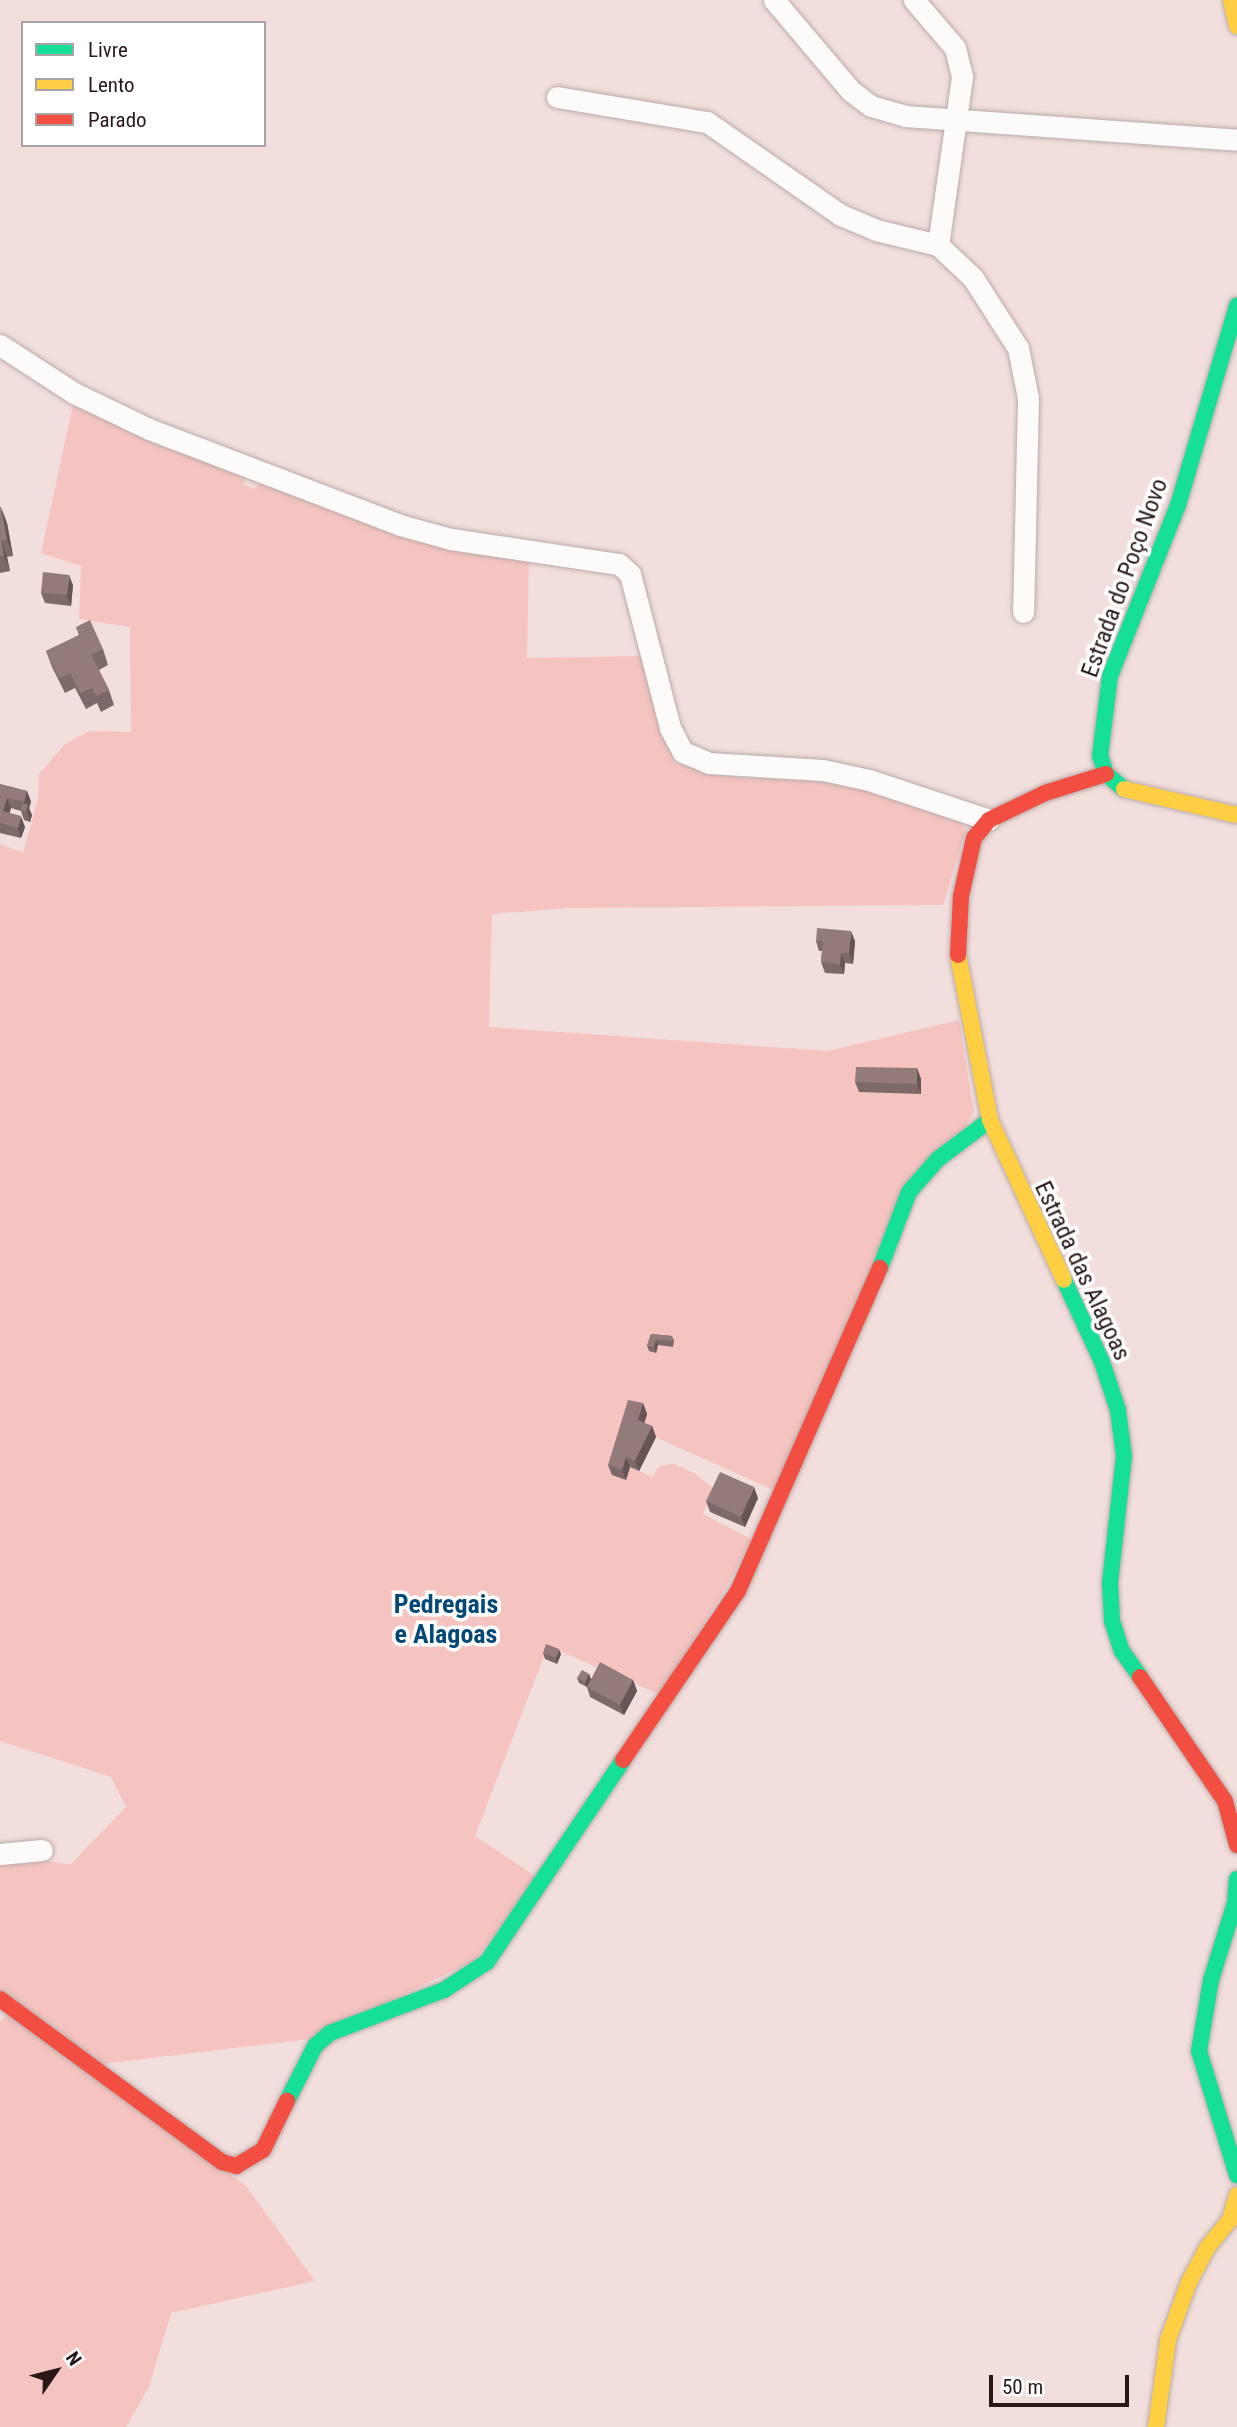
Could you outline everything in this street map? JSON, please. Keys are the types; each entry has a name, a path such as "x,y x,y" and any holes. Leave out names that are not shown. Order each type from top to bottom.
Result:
{"street":[{"path":"774,0 851,91 871,106 905,116 958,121 1237,140"},
{"path":"914,0 955,48 962,77 958,121 938,245"},
{"path":"1231,0 1237,26"},
{"path":"558,97 707,122 841,215 876,230 938,245 972,278 1018,348 1028,398 1030,448 1023,612"},
{"name":"Estrada do Poço Novo","path":"1106,774 1100,736 1110,676 1178,505 1237,306"},
{"path":"0,345 74,393 149,429 400,525 451,539 618,564 631,574 670,728 683,752 709,763 823,770 869,780 989,820 1045,793 1106,774 1120,788 1137,794 1237,814"},
{"name":"Estrada das Alagoas","path":"989,820 974,838 961,896 957,948 990,1120 1102,1362 1118,1410 1124,1456 1110,1583 1112,1621 1122,1651 1225,1801 1237,1845"},
{"path":"0,1999 222,2162 236,2166 263,2150 310,2056 330,2033 444,1990 486,1962 738,1591 874,1283 909,1192 938,1159 990,1120"},
{"path":"0,1854 42,1850"},
{"path":"1237,1879 1235,1903 1211,1980 1199,2051 1237,2175"},
{"path":"1156,2427 1168,2340 1189,2282 1207,2248 1230,2220 1237,2195"}],"shaded area":[{"path":"73,405 246,476 243,484 254,489 260,483 529,559 527,658 645,656 674,763 741,778 841,782 961,823 966,830 943,905 569,908 492,914 489,1027 828,1051 959,1020 974,1112 965,1127 937,1149 776,1491 642,1431 630,1467 653,1477 659,1466 674,1464 694,1473 714,1489 703,1514 751,1539 725,1590 659,1694 548,1646 475,1836 538,1878 475,1960 311,2039 101,2064 0,1991 0,1859 24,1856 70,1865 126,1807 111,1777 0,1741 0,844 23,853 38,799 39,774 65,744 90,731 131,732 130,627 79,619 81,566 41,553"},
{"path":"10,2012 246,2186 315,2281 171,2313 149,2387 126,2427 0,2427 0,2022"}],"building":[{"path":"0,507 7,540 1,541 4,555 0,556"},
{"path":"43,572 69,575 67,595 41,593"},
{"path":"90,620 103,649 91,655 109,690 96,696 92,688 80,693 70,673 59,678 46,651 80,635 76,627"},
{"path":"0,784 27,791 24,802 7,798 3,811 21,816 18,828 0,823"},
{"path":"23,803 28,805 26,811 21,810"},
{"path":"817,928 851,931 849,953 841,953 840,964 821,962 823,941 816,941"},
{"path":"856,1067 917,1068 917,1084 855,1082"},
{"path":"651,1334 672,1336 672,1341 656,1340 654,1347 647,1346"},
{"path":"628,1400 643,1403 638,1420 652,1426 635,1461 626,1457 622,1470 608,1465"},
{"path":"720,1472 754,1487 741,1517 706,1501"},
{"path":"546,1644 559,1649 556,1658 543,1653"},
{"path":"600,1662 633,1680 620,1705 587,1687"},
{"path":"582,1670 589,1674 585,1682 577,1678"}],"traffic: fast":[{"path":"1124,789 1106,774 1100,756 1110,676 1178,505 1237,306"},
{"path":"880,1268 909,1192 938,1159 990,1120"},
{"path":"1064,1280 1102,1362 1118,1410 1124,1456 1110,1583 1112,1621 1122,1651 1140,1677"},
{"path":"287,2101 315,2046 330,2033 444,1990 487,1962 623,1760"},
{"path":"1237,1879 1235,1903 1211,1980 1199,2051 1237,2175"}],"traffic: slow":[{"path":"1231,0 1237,26"},
{"path":"1124,789 1237,815"},
{"path":"958,955 990,1120 1064,1280"},
{"path":"1156,2427 1168,2340 1189,2282 1207,2248 1230,2220 1237,2195"}],"traffic: jam":[{"path":"958,955 961,896 974,838 989,820 1045,793 1106,774"},
{"path":"623,1760 738,1591 880,1268"},
{"path":"1140,1677 1225,1801 1237,1845"},
{"path":"0,1999 222,2162 236,2166 263,2150 287,2101"}],"district":[{"name":"Pedregais e Alagoas","path":"446,1620"}]}
